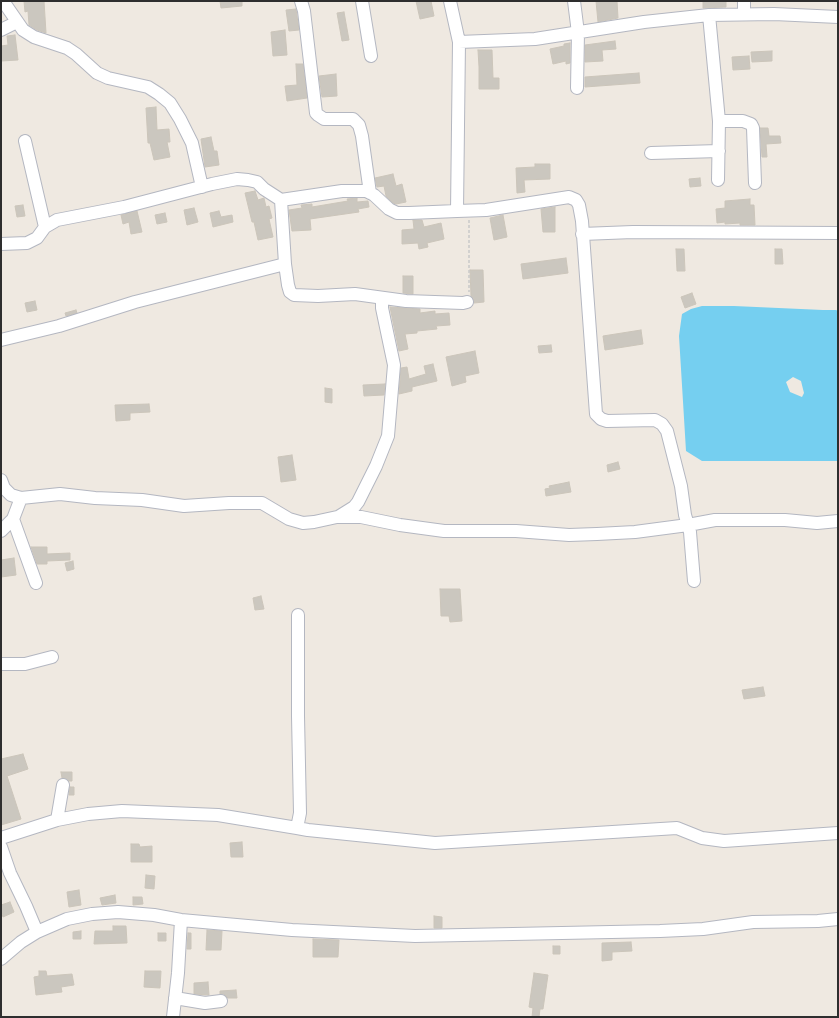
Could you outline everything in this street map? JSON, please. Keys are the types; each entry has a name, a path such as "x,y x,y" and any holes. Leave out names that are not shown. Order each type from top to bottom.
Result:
{"street":[{"path":"3,1 23,30 34,37 67,48 97,73 108,78 148,87 160,94 170,103 192,143 202,187"},
{"path":"301,1 304,11 316,112 318,116 324,119 353,119 359,125 362,136 370,193"},
{"path":"362,1 371,56"},
{"path":"450,1 459,42 463,211"},
{"path":"574,1 578,33 577,88"},
{"path":"744,1 744,14"},
{"path":"459,42 535,39 644,22 709,15 812,14 838,16"},
{"path":"709,15 719,121 718,180"},
{"path":"1,30 18,22"},
{"path":"719,121 743,121 751,124 753,128 755,183"},
{"path":"25,141 46,227"},
{"path":"651,153 719,151"},
{"path":"1,244 27,243 37,238 46,227 57,220 124,207 237,179 257,182 264,189 281,200 342,191 366,191 374,195 389,209 397,213 463,211 569,197 576,200 579,205 582,234 596,414 601,419 607,421 655,420 662,424 667,432 681,486 685,515 690,532 694,581"},
{"path":"281,200 285,264 290,292 294,295 318,296 355,294 426,303 467,302"},
{"path":"582,234 633,232 836,233 838,245"},
{"path":"1,340 59,326 135,302 285,264"},
{"path":"337,517 354,508 358,502 376,466 388,436 394,365 382,308 382,298"},
{"path":"2,485 11,495 21,498 60,494 142,500 184,506 253,502 262,503 289,519 303,523 337,517 361,517 400,525 444,530 516,531 569,535 635,532 715,520 785,520 817,523 838,521"},
{"path":"1,532 13,519 21,498"},
{"path":"13,519 36,583"},
{"path":"297,828 300,814 298,615"},
{"path":"1,664 24,664 52,658"},
{"path":"57,820 63,785"},
{"path":"1,838 57,820 88,814 122,811 218,815 308,830 435,843 677,828 702,838 724,842 838,832"},
{"path":"1,847 10,873 37,932"},
{"path":"1,959 20,942 37,932 68,919 92,914 118,912 154,915 181,920 292,930 415,936 660,931 703,929 753,922 818,922 838,919"},
{"path":"173,1017 178,973 178,947 181,920"},
{"path":"175,998 206,1002 221,1001"}],"path":[{"path":"463,211 470,287 469,299 467,302"}],"water":[{"path":"702,306 734,306 838,311 838,461 702,461 686,451 679,336 682,314 691,309","holes":["793,377 801,381 804,393 802,397 790,392 786,382"]}],"building":[{"path":"24,1 44,1 46,33 29,25 28,11 25,12"},
{"path":"220,1 242,1 242,6 221,8"},
{"path":"416,1 431,1 434,16 420,19"},
{"path":"596,1 617,1 618,18 598,22"},
{"path":"703,1 726,1 726,7 703,8"},
{"path":"296,9 299,30 289,31 286,10"},
{"path":"344,12 349,40 342,41 337,13"},
{"path":"285,30 287,55 273,56 271,32"},
{"path":"15,35 18,60 1,61 1,46 8,45 7,36"},
{"path":"615,41 616,49 602,50 603,61 585,62 585,45"},
{"path":"570,43 570,63 566,64 566,61 553,64 550,49"},
{"path":"478,50 492,50 493,78 499,78 499,89 479,89"},
{"path":"772,51 772,61 752,62 751,52"},
{"path":"749,56 750,69 733,70 732,57"},
{"path":"296,64 303,64 307,98 287,101 285,86 297,85"},
{"path":"639,73 640,83 585,87 585,77"},
{"path":"336,74 337,96 322,97 319,76"},
{"path":"156,107 157,130 169,129 170,142 167,142 170,157 154,160 150,143 148,143 146,108"},
{"path":"760,128 768,128 769,136 780,136 781,143 766,144 767,157 762,157"},
{"path":"211,137 214,151 217,151 219,165 205,167 201,139"},
{"path":"535,164 550,164 550,179 524,180 525,192 517,193 516,168 535,167"},
{"path":"393,174 396,186 402,184 406,202 396,204 393,203 386,196 384,186 377,187 375,178"},
{"path":"700,178 701,186 690,187 689,179"},
{"path":"255,191 258,200 264,198 266,207 269,206 272,218 269,219 273,237 258,240 245,193"},
{"path":"357,198 357,202 368,201 369,207 358,209 359,212 310,219 311,230 292,231 289,210 302,208 301,205 312,204 312,207"},
{"path":"750,199 750,205 754,205 755,225 740,225 740,223 725,224 725,222 717,223 716,209 725,208 725,201"},
{"path":"23,205 25,216 17,217 15,206"},
{"path":"555,207 555,232 543,232 541,209"},
{"path":"194,208 198,222 187,225 184,210"},
{"path":"137,211 142,232 131,234 129,222 123,224 121,215"},
{"path":"219,211 221,217 232,215 233,222 213,227 210,213"},
{"path":"165,213 167,222 157,224 155,215"},
{"path":"503,215 507,237 494,240 490,218"},
{"path":"413,220 422,220 424,227 441,223 444,239 427,243 428,247 419,249 418,243 402,244 402,230 414,229"},
{"path":"676,249 684,249 685,271 677,271"},
{"path":"775,249 782,249 783,264 775,264"},
{"path":"566,258 568,273 523,279 521,264"},
{"path":"470,270 483,270 484,302 474,303 471,296"},
{"path":"403,276 413,276 413,294 403,293"},
{"path":"692,293 696,304 685,308 681,297"},
{"path":"35,301 37,310 27,312 25,303"},
{"path":"390,307 420,309 420,313 435,311 435,314 449,313 450,325 436,326 437,329 405,334 408,349 399,351"},
{"path":"76,310 77,313 66,316 65,313"},
{"path":"641,330 643,344 605,350 603,336"},
{"path":"551,345 552,352 539,353 538,346"},
{"path":"475,351 479,373 465,376 466,382 452,386 446,357"},
{"path":"433,364 437,381 412,387 412,391 399,394 401,368 407,367 409,379 426,374 424,366"},
{"path":"385,384 384,395 364,396 363,385"},
{"path":"325,388 332,389 332,403 325,402"},
{"path":"149,404 150,412 130,413 130,420 116,421 115,405"},
{"path":"292,455 296,480 281,482 278,457"},
{"path":"618,462 620,469 608,472 607,465"},
{"path":"569,482 571,492 546,496 545,489 550,488 549,486"},
{"path":"31,547 47,547 47,554 70,553 70,560 47,561 47,564 37,564"},
{"path":"14,558 16,575 1,577 1,560"},
{"path":"73,561 74,569 67,571 65,563"},
{"path":"440,589 460,589 462,621 450,622 449,616 441,616"},
{"path":"261,596 264,609 255,610 253,598"},
{"path":"763,687 765,696 744,699 742,690"},
{"path":"23,754 28,769 7,776 21,819 1,825 1,759"},
{"path":"61,772 72,772 72,781 62,778"},
{"path":"70,787 74,787 74,795 69,795"},
{"path":"242,842 243,857 231,857 230,843"},
{"path":"131,844 139,844 140,847 152,846 152,862 131,862"},
{"path":"146,875 155,876 154,889 145,888"},
{"path":"79,890 81,905 69,907 67,892"},
{"path":"115,895 116,903 102,905 100,898"},
{"path":"133,897 142,897 143,904 133,905"},
{"path":"10,902 14,912 3,917 1,905"},
{"path":"434,916 442,917 442,928 434,928"},
{"path":"113,926 126,926 127,943 94,944 95,931 113,931"},
{"path":"207,930 222,931 221,950 206,950"},
{"path":"81,931 81,939 73,939 73,932"},
{"path":"158,933 166,933 166,941 158,941"},
{"path":"188,933 191,933 191,949 187,949"},
{"path":"313,939 339,940 338,957 313,957"},
{"path":"631,942 632,951 612,952 612,960 602,961 602,943"},
{"path":"553,946 560,946 560,954 553,954"},
{"path":"39,971 46,971 47,976 72,974 74,985 61,987 62,992 36,995 34,977 39,976"},
{"path":"145,971 161,971 160,988 144,987"},
{"path":"534,973 548,975 543,1009 540,1009 539,1017 532,1017 533,1008 529,1007"},
{"path":"208,982 209,995 194,994 194,983"},
{"path":"236,990 237,998 228,998 224,994 220,994 220,991"}]}
